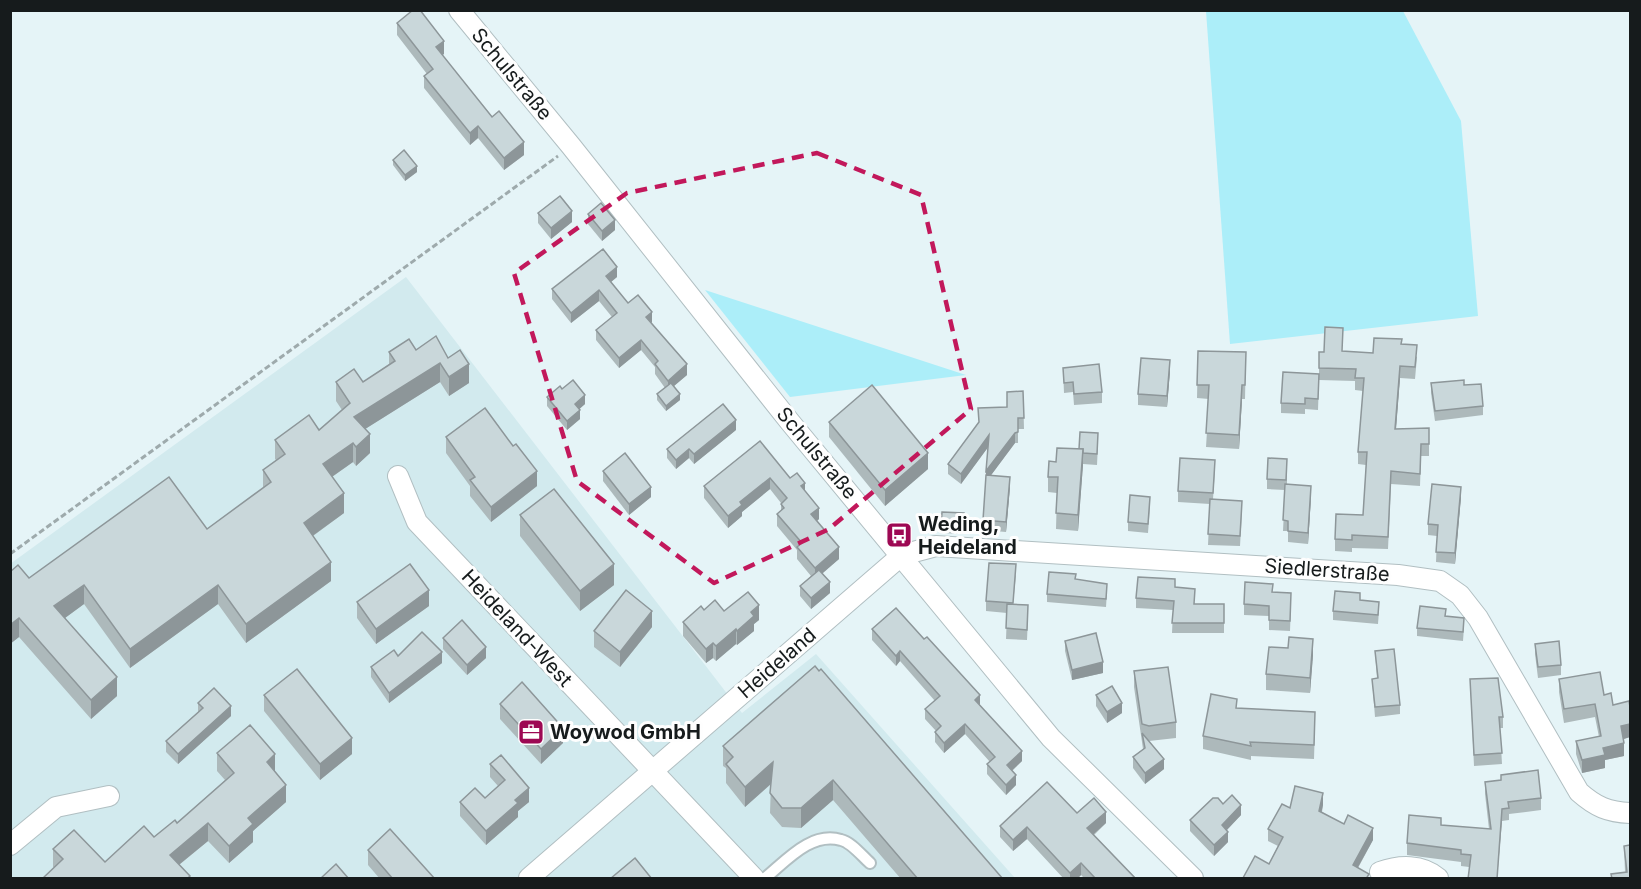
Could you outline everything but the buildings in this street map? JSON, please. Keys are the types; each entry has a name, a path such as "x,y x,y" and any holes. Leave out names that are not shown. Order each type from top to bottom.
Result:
{"street":[{"name":"Schulstraße","path":"459,10 571,146 790,422 1051,738 1193,879"},
{"name":"Heideland-West","path":"398,476 417,522 652,771"},
{"name":"Siedlerstraße","path":"902,555 936,546 1325,569 1394,574 1440,581 1460,595 1478,618 1579,792 1596,807 1610,812 1630,813"},
{"name":"Heideland","path":"529,879 902,555"},
{"path":"652,771 754,879"},
{"path":"10,845 56,807 109,796"},
{"path":"1380,872 1398,866 1419,868 1438,879"}],"lane":[{"path":"765,879 809,842 825,838 843,840 870,863"}],"path":[{"path":"10,554 571,146"}],"highlighted area":[{"path":"817,153 921,195 971,409 829,529 714,583 577,481 514,273 627,193"}],"shaded area":[{"path":"1206,11 1403,11 1461,121 1478,316 1230,344"},
{"path":"406,277 742,713 816,654 1015,878 11,878 10,564"},
{"path":"705,290 966,375 790,397"}],"place":[{"name":"Weding, Heideland","path":"899,535"},
{"name":"Woywod GmbH","path":"531,732"}]}
